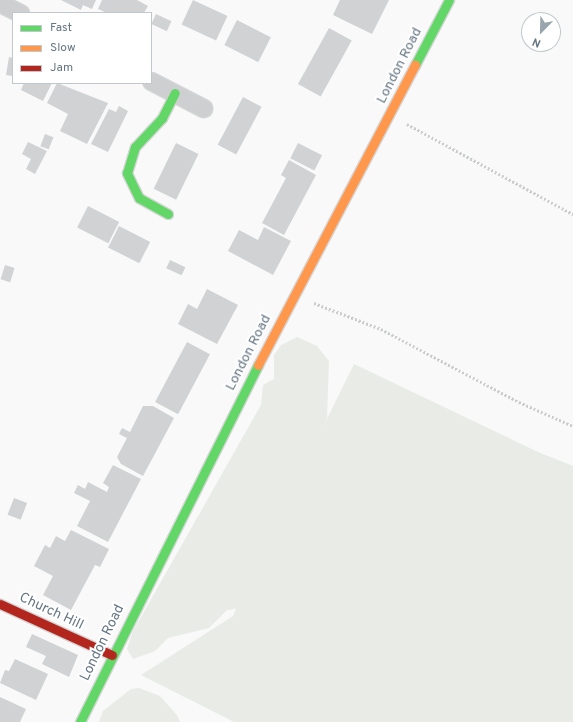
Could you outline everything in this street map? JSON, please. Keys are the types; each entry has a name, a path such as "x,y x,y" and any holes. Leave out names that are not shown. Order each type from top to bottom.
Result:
{"main road":[{"name":"London Road","path":"80,722 112,655 294,298 391,115 449,0"},
{"path":"168,214 139,198 129,182 128,173 135,147 162,118 175,93"},
{"name":"Church Hill","path":"0,604 112,655"}],"street":[{"path":"3,4 18,12"},
{"path":"152,82 203,108"}],"path":[{"path":"391,115 573,214"},
{"path":"294,298 327,306 381,329 518,402 573,426"}],"shaded area":[{"path":"297,337 317,346 329,361 327,418 321,431 354,364 538,452 573,466 573,722 234,722 141,675 233,616 236,609 227,610 209,628 168,638 155,651 133,659 127,649 133,631 261,405 263,385 274,379 274,355 281,345"},
{"path":"139,688 160,696 177,715 180,722 99,722 103,711 131,689"}],"building":[{"path":"61,0 96,0 92,9 83,5 81,10"},
{"path":"102,0 137,0 148,6 145,12 105,12 98,9"},
{"path":"193,0 227,16 216,41 182,24"},
{"path":"340,0 389,0 372,34 333,15"},
{"path":"156,14 171,21 167,31 152,24"},
{"path":"237,20 271,37 258,62 224,45"},
{"path":"329,28 352,41 321,97 298,84"},
{"path":"9,57 12,58 12,76 6,75"},
{"path":"24,84 52,84 43,101 21,90"},
{"path":"56,84 60,84 108,103 87,144 60,131 68,114 47,103"},
{"path":"243,97 262,107 236,155 218,145"},
{"path":"119,106 128,111 108,152 91,144 109,109 116,112"},
{"path":"45,134 53,137 49,149 40,146"},
{"path":"28,142 47,151 35,174 26,169 31,159 22,154"},
{"path":"176,143 198,154 176,200 154,189"},
{"path":"298,143 322,155 314,170 290,158"},
{"path":"289,160 316,175 284,235 262,223 286,178 281,175"},
{"path":"88,206 119,222 108,243 77,227"},
{"path":"119,226 150,242 139,263 108,247"},
{"path":"264,227 291,241 273,275 228,251 239,230 258,240"},
{"path":"170,260 185,267 182,275 166,268"},
{"path":"5,265 15,268 10,282 1,279"},
{"path":"207,289 238,305 217,344 178,324 188,304 197,309"},
{"path":"187,342 210,354 178,414 155,402"},
{"path":"143,406 153,406 174,418 143,476 121,464 117,457 127,438 119,434 122,428 130,432"},
{"path":"113,465 141,479 108,542 77,526 90,501 74,493 78,485 85,489 88,482 107,492 109,487 103,483"},
{"path":"14,498 27,503 21,520 8,515"},
{"path":"71,530 109,549 100,567 95,565 71,610 43,595 53,576 34,566 45,545 50,548 56,536 65,541"},
{"path":"32,634 78,655 69,677 42,664 46,656 26,647"},
{"path":"15,659 48,674 36,700 0,683 5,670 9,671"},
{"path":"0,697 26,709 20,722 0,722"}],"traffic: fast":[{"path":"415,65 449,0"},
{"path":"168,214 139,198 127,173 135,147 162,118 175,93"},
{"path":"80,722 258,365"}],"traffic: slow":[{"path":"258,365 415,65"}],"traffic: jam":[{"path":"0,604 112,655"}]}
